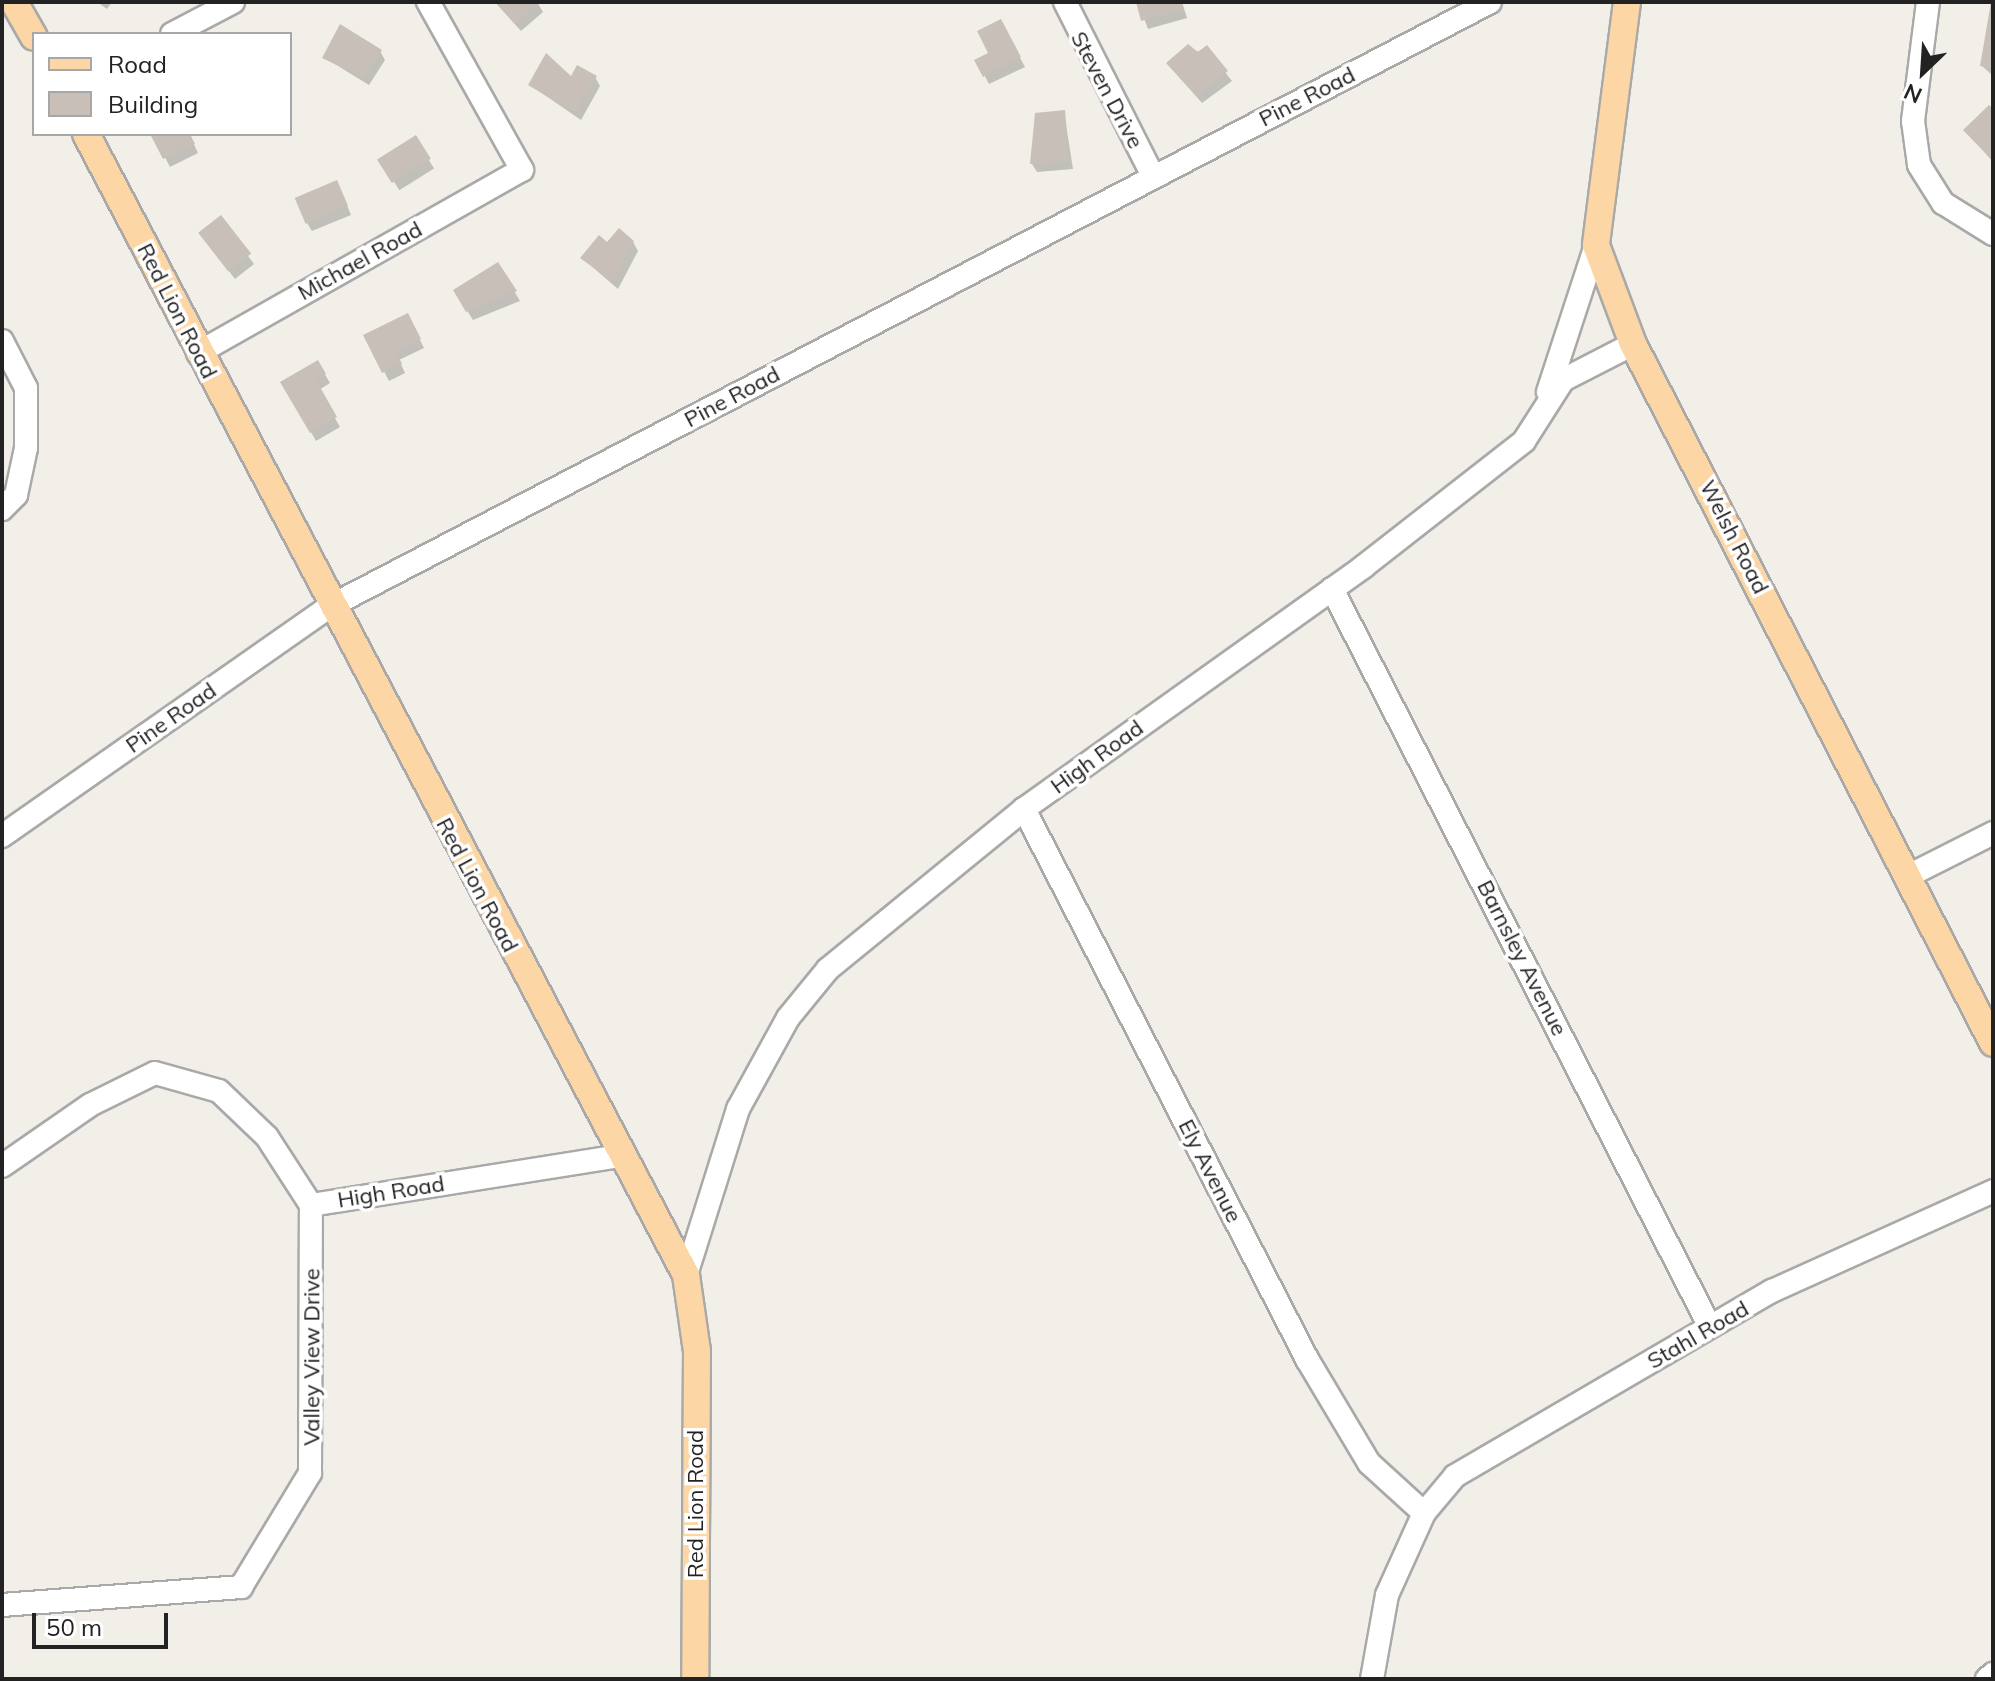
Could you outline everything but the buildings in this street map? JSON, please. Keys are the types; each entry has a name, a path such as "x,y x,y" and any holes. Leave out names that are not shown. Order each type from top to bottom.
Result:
{"main road":[{"path":"14,2 32,34"},
{"name":"Welsh Road","path":"1627,2 1596,245 1633,344 1910,875 1993,1043"},
{"name":"Red Lion Road","path":"87,136 329,607 686,1275 697,1351 695,1679"}],"street":[{"path":"176,32 233,2"},
{"name":"Michael Road","path":"198,353 522,170 428,2"},
{"name":"Steven Drive","path":"1065,2 1153,176"},
{"name":"Pine Road","path":"2,836 329,607 1490,2"},
{"path":"1928,2 1913,121 1919,165 1943,203 1993,234"},
{"path":"1546,399 1596,245"},
{"path":"2,341 26,388 21,472 16,495 2,509"},
{"name":"High Road","path":"686,1275 738,1109 788,1018 828,969 1024,809 1332,589 1524,441 1546,399 1589,363 1633,344"},
{"name":"Barnsley Avenue","path":"1332,589 1710,1327"},
{"name":"Ely Avenue","path":"1024,809 1307,1359 1369,1463 1424,1513"},
{"path":"1910,875 1993,833"},
{"name":"High Road","path":"2,1166 90,1105 155,1073 219,1091 267,1137 311,1205 622,1156"},
{"name":"Stahl Road","path":"1372,1679 1387,1595 1424,1513 1455,1476 1710,1327 1993,1191"},
{"name":"Valley View Drive","path":"2,1605 241,1587 310,1473 311,1205"},
{"path":"1987,1679 1993,1674"}]}
